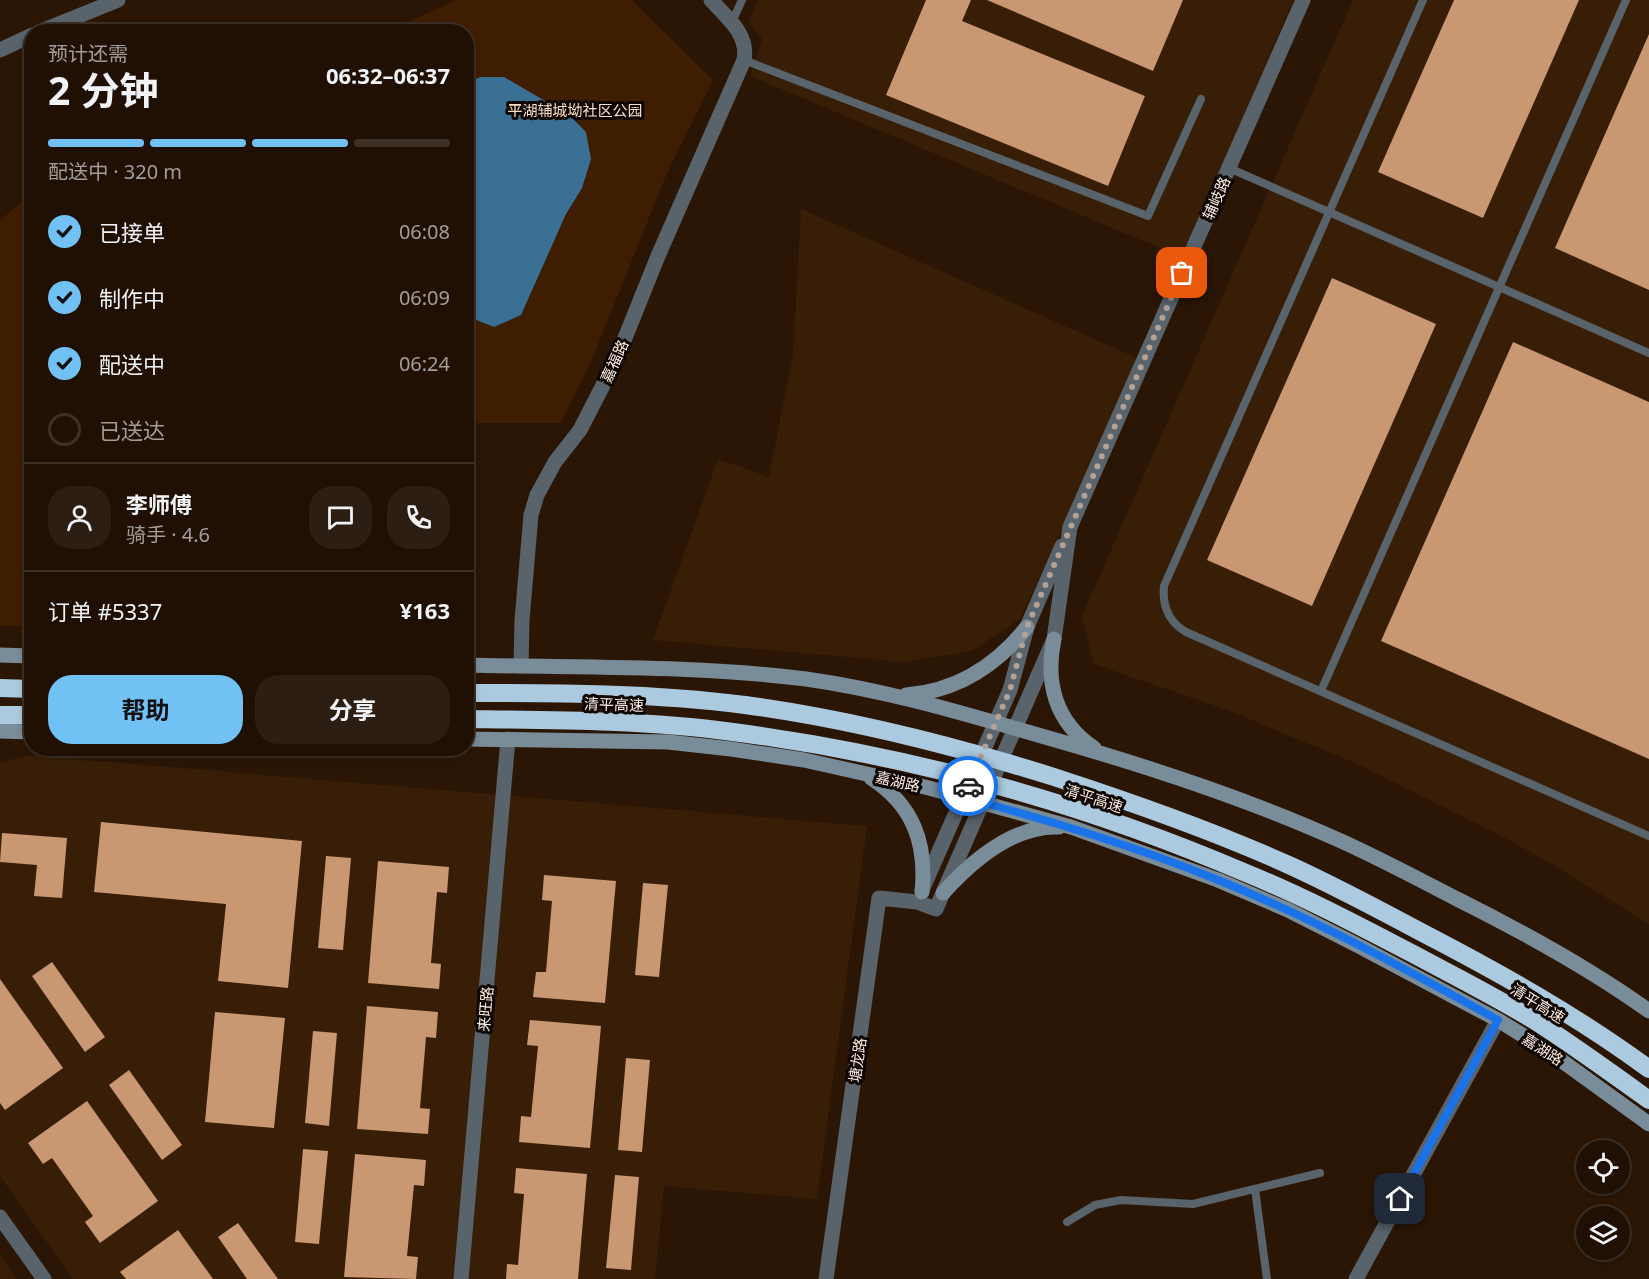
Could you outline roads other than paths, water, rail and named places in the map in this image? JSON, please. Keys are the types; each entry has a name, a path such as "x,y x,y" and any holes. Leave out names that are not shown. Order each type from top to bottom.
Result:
{"highway":[{"path":"0,688 24,689"},
{"name":"清平高速","path":"474,693 659,698 786,711 892,732 970,752 1084,787 1235,842 1350,894 1487,966 1541,998 1649,1070"},
{"path":"0,715 24,716"},
{"name":"清平高速","path":"474,719 572,720 730,731 870,754 940,770 1079,811 1169,842 1247,873 1367,930 1539,1024 1649,1100"}],"main road":[{"path":"894,696 936,691 971,677 1002,655 1027,627"},
{"path":"1054,639 1050,674 1059,707 1068,724 1079,736 1091,747 1107,756"},
{"path":"6,655 24,656"},
{"path":"474,665 747,673 807,680 894,696 996,722 1208,789 1341,841 1429,884 1556,951 1649,1011"},
{"path":"0,731 24,732"},
{"name":"嘉湖路","path":"474,739 668,742 731,749 804,760 863,773 963,797 1071,827 1218,880 1288,910 1498,1020 1551,1053 1649,1124"},
{"path":"863,773 893,795 912,822 923,855 920,897"},
{"path":"943,893 973,862 1004,842 1035,830 1071,827"}],"street":[{"path":"59,24 118,0"},
{"path":"711,0 745,43 744,60"},
{"name":"辅岐路","path":"920,897 1010,690 1027,627 1303,0"},
{"path":"0,50 24,39"},
{"name":"嘉福路","path":"520,666 531,515 537,495 555,462 580,430 617,358 658,256 744,60"},
{"path":"943,893 1054,639 1070,527"},
{"name":"来旺路","path":"461,1279 508,740"},
{"name":"塘龙路","path":"826,1279 879,898 920,897 936,909 943,893"},
{"path":"1356,1279 1498,1020"},
{"path":"0,1217 44,1279"}],"lane":[{"path":"732,24 742,0"},
{"path":"1423,0 1164,586 1164,605 1172,621 1186,632 1649,836"},
{"path":"1321,692 1626,0"},
{"path":"744,60 1148,216 1201,99"},
{"path":"1229,168 1649,353"},
{"path":"1067,1222 1095,1205 1121,1200 1193,1204 1320,1173"},
{"path":"1254,1189 1267,1279"}],"water":[{"path":"481,77 504,77 569,115 586,132 591,159 582,188 566,214 521,315 494,327 474,319 474,80"}],"park label":[{"name":"平湖辅城坳社区公园","path":"575,110"}]}
